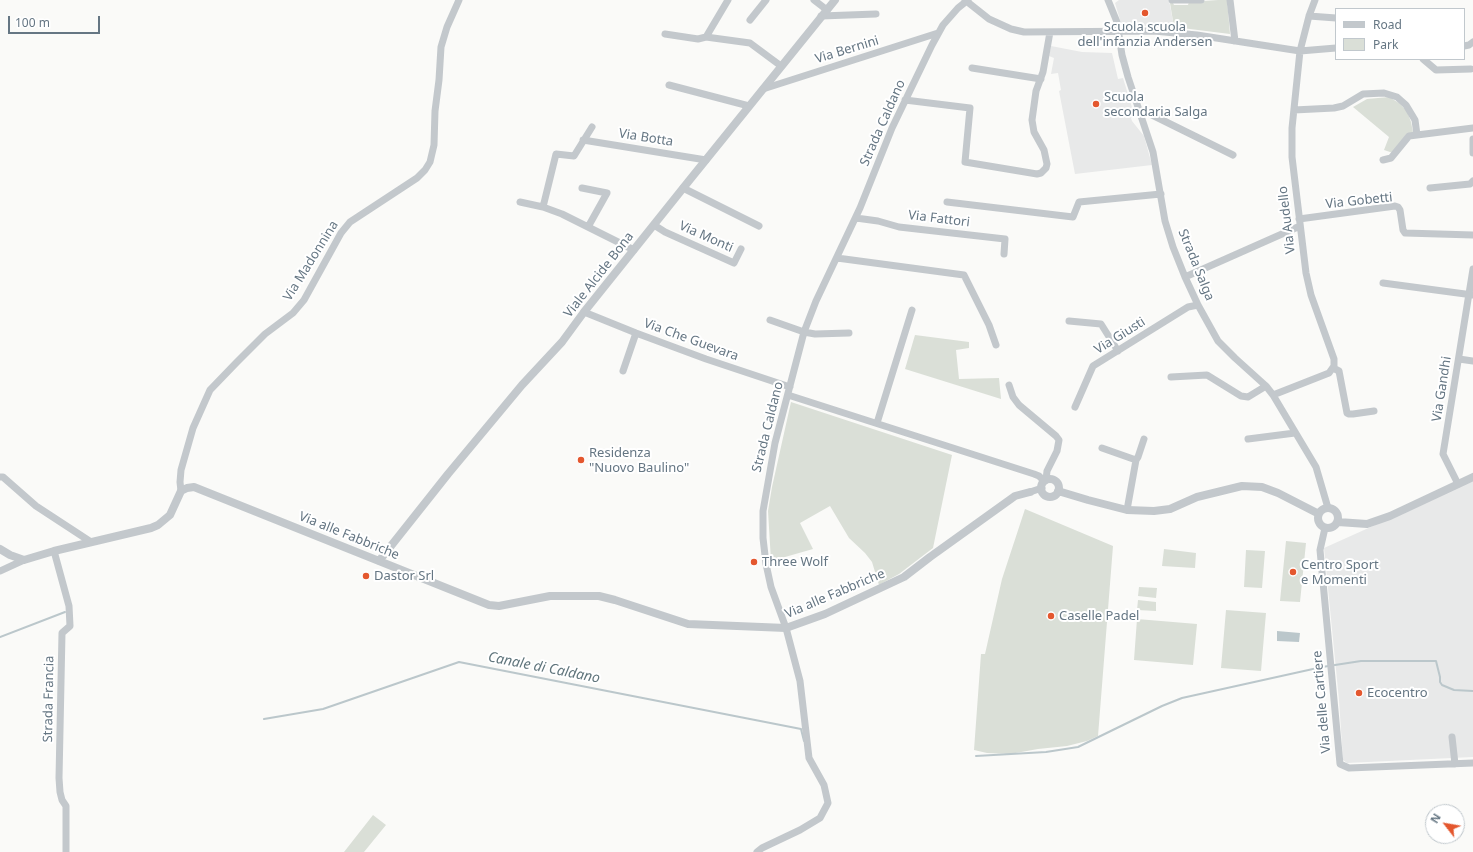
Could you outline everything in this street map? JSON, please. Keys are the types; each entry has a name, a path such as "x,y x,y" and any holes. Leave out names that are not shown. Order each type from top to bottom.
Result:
{"street":[{"name":"Via Madonnina","path":"181,491 181,470 193,428 210,390 265,334 293,313 304,300 341,233 350,222 417,178 430,162 434,146 435,111 441,47 447,27 459,0"},
{"path":"706,37 728,0"},
{"path":"750,20 766,0"},
{"path":"814,0 824,13 876,14"},
{"name":"Viale Alcide Bona","path":"380,561 453,468 522,385 562,342 584,312 835,0"},
{"path":"967,0 989,19 1011,29 1024,32 1154,31 1197,35 1300,51 1335,48"},
{"name":"Strada Caldano","path":"757,852 820,818 828,803 824,785 809,758 800,681 786,628 771,587 766,564 763,538 763,511 775,443 804,332 816,301 856,218 905,100 938,33 943,25 967,0"},
{"name":"Strada Salga","path":"1108,0 1117,22 1122,54 1153,152 1165,221 1173,247 1185,277 1198,305 1218,341 1266,386 1272,395 1316,467 1328,508"},
{"path":"1172,0 1201,0"},
{"path":"1230,0 1235,41"},
{"name":"Via Audello","path":"1315,0 1309,16 1300,51 1294,110 1292,157 1306,273 1310,295 1334,359 1333,368 1338,371 1346,413 1353,414 1374,411"},
{"path":"1309,16 1335,18"},
{"path":"905,100 970,108 965,162 1037,174 1044,172 1047,164 1044,150 1034,132 1032,120 1036,91 1043,72 1050,32"},
{"name":"Via Bernini","path":"763,89 938,33"},
{"path":"666,34 698,39 706,37 750,43 781,66"},
{"path":"1424,60 1436,70 1471,69"},
{"path":"972,68 1041,79"},
{"path":"669,85 749,106"},
{"path":"1294,110 1334,108 1343,106 1363,94 1384,93 1397,97 1406,105 1414,120 1417,135"},
{"path":"1139,110 1233,155"},
{"path":"543,207 556,154 574,156 592,127"},
{"path":"1383,160 1391,158 1409,136 1473,128"},
{"path":"1473,139 1473,153"},
{"name":"Via Botta","path":"583,140 706,160"},
{"path":"1430,188 1470,184 1473,181"},
{"path":"582,188 607,193 588,227"},
{"path":"683,188 759,226"},
{"path":"947,202 1073,217 1079,202 1161,194"},
{"path":"520,202 543,207 562,214 634,250"},
{"name":"Via Gobetti","path":"1299,222 1395,206 1400,210 1403,230 1405,233 1473,235"},
{"name":"Via Fattori","path":"856,218 878,221 899,227 1005,239 1004,254"},
{"path":"1185,277 1299,222"},
{"name":"Via Monti","path":"654,225 665,232 734,263 741,249"},
{"path":"837,258 964,275 989,325 996,346"},
{"name":"Via Gandhi","path":"1458,484 1443,454 1458,359 1471,294 1473,269"},
{"path":"1383,283 1471,294"},
{"name":"Via Giusti","path":"1075,407 1093,366 1188,307 1198,305"},
{"path":"877,423 912,310"},
{"name":"Via Che Guevara","path":"584,312 706,359 790,387"},
{"path":"770,320 804,332 815,334 849,333"},
{"path":"1070,322 1101,324 1118,351"},
{"path":"622,371 636,333"},
{"path":"1458,359 1473,361"},
{"path":"1272,395 1329,373 1333,368"},
{"path":"1171,377 1207,374 1241,396 1248,397 1266,386"},
{"path":"1009,385 1013,397 1019,405 1059,440 1057,451 1047,471 1044,483 1043,492 1049,496 1053,496 1058,491 1058,484 1056,481 1049,479 1044,483 1030,492"},
{"path":"788,395 1034,474 1039,476 1044,483"},
{"path":"1248,438 1295,433"},
{"path":"1127,510 1136,460 1144,439"},
{"path":"1102,448 1136,460"},
{"path":"0,477 3,477 36,506 91,542"},
{"path":"1338,522 1367,524 1390,516 1473,477"},
{"path":"1058,491 1127,510 1154,511 1170,509 1197,497 1242,486 1262,487 1278,493 1319,514"},
{"name":"Via alle Fabbriche","path":"181,491 187,488 194,488 489,605 499,606 550,596 599,596 688,624 786,628 825,614 904,577 930,556 1016,496 1030,492"},
{"path":"0,571 24,560 54,551 151,528 158,525 170,515 181,491"},
{"path":"1328,508 1334,509 1338,513 1338,522 1334,527 1325,528 1319,523 1319,514 1328,508"},
{"name":"Via delle Cartiere","path":"1325,528 1320,550 1332,670 1339,762 1341,765 1348,768 1473,763"},
{"path":"0,549 10,555 24,560"},
{"name":"Strada Francia","path":"54,551 69,606 70,626 62,633 59,778 60,792 62,800 66,806 66,852"},
{"path":"1452,737 1455,764"}],"shaded area":[{"name":"Scuola scuola dell'infanzia Andersen","path":"1119,0 1169,0 1174,27 1123,25 1115,3"},
{"name":"Scuola secondaria Salga","path":"1051,46 1082,52 1112,53 1118,79 1123,78 1135,117 1131,118 1132,121 1144,136 1152,165 1075,174 1059,91 1061,90 1058,73 1051,74 1054,58 1049,56"},
{"path":"1473,481 1473,757 1347,763 1343,760 1339,700 1324,548"},
{"path":"1277,631 1300,633 1299,642 1277,641"}],"green space":[{"path":"1227,0 1230,34 1174,27 1170,3 1173,3 1174,5 1188,5 1189,2"},
{"path":"1389,97 1399,103 1407,111 1413,132 1393,153 1384,150 1389,137 1353,107 1367,99"},
{"path":"915,335 969,342 969,348 956,350 959,379 999,378 1001,399 905,369"},
{"path":"791,402 952,455 933,548 899,574 879,585 872,562 849,538 830,506 800,523 813,549 771,561 768,511"},
{"name":"Caselle Padel","path":"1025,509 1113,546 1098,736 1087,741 1067,746 1010,754 987,753 974,750 981,654 985,654 1002,579"},
{"name":"Centro Sport e Momenti","path":"1286,541 1306,543 1300,602 1280,601"},
{"path":"1164,549 1196,553 1195,568 1162,566"},
{"path":"1246,550 1265,551 1262,588 1244,587"},
{"path":"1139,587 1157,588 1156,598 1138,596"},
{"path":"1138,600 1156,602 1156,611 1137,610"},
{"path":"1226,610 1266,613 1261,671 1221,668"},
{"path":"1137,619 1197,624 1193,665 1134,660"},
{"path":"373,815 386,825 364,852 344,852"}],"waterway":[{"name":"Canale di Caldano","path":"0,637 65,612"},
{"path":"976,756 1046,752 1078,747 1162,706 1182,698 1322,667 1361,661 1436,661 1440,682 1442,685 1454,690 1473,691"},
{"name":"Canale di Caldano","path":"264,719 323,709 459,662 801,729 804,741"}],"place":[{"name":"Scuola scuola dell'infanzia Andersen","path":"1145,13"},
{"name":"Scuola secondaria Salga","path":"1096,104"},
{"name":"Residenza \"Nuovo Baulino\"","path":"581,460"},
{"name":"Three Wolf","path":"754,562"},
{"name":"Centro Sport e Momenti","path":"1293,572"},
{"name":"Dastor Srl","path":"366,576"},
{"name":"Caselle Padel","path":"1051,616"},
{"name":"Ecocentro","path":"1359,693"}]}
